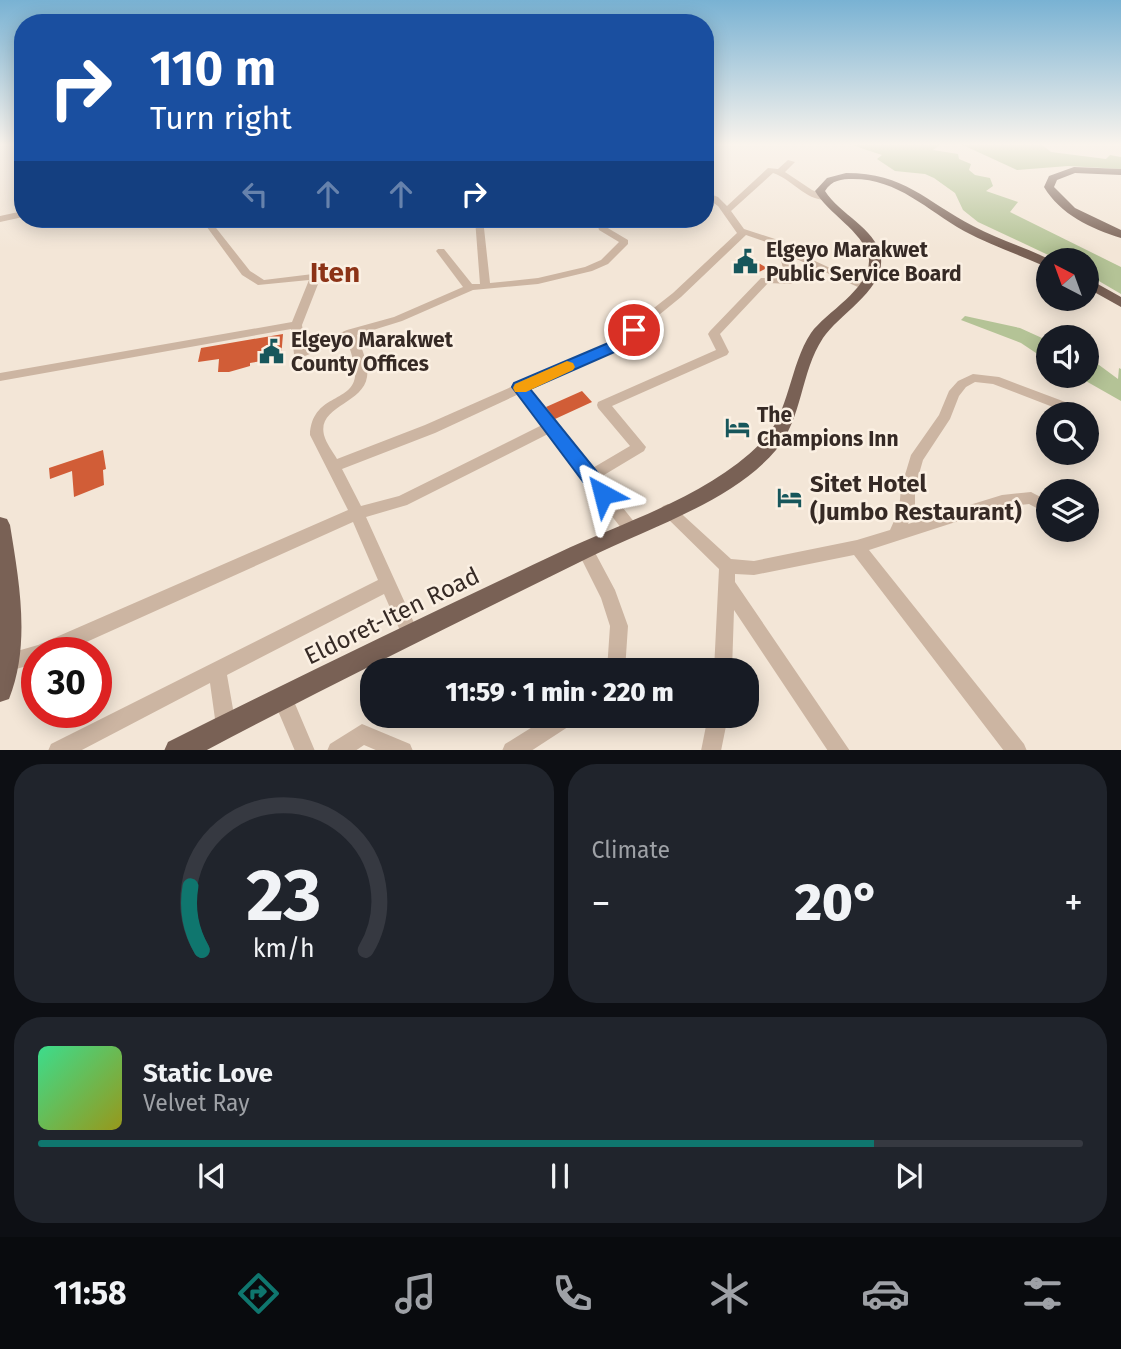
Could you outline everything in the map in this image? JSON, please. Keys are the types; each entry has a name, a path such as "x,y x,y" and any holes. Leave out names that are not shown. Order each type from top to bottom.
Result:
{"main road":[{"path":"834,179 822,185 820,191 823,198 856,228 871,246 875,263 864,286"},
{"path":"882,179 920,196 968,228 1036,258"},
{"path":"1053,179 1049,187 1059,202 1121,234"},
{"name":"Eldoret-Iten Road","path":"179,750 668,510 714,486 748,464 769,446 782,428 817,335 864,286"},
{"path":"1099,289 1121,303"},
{"path":"0,525 11,599 6,663 0,690"}],"street":[{"path":"726,210 759,179"},
{"path":"789,179 807,193 823,198"},
{"path":"714,197 719,199 742,231 772,241 784,250 864,286"},
{"path":"212,228 246,273 262,283 313,277 315,279 296,326 300,354 351,333 398,319 469,287 555,277 604,262 625,242 602,228"},
{"path":"479,228 478,245 484,263 485,287"},
{"path":"332,467 430,429 612,347 677,295 738,240 742,231"},
{"path":"589,477 639,447 603,405 723,352 714,334 765,280 791,281 784,250"},
{"path":"441,251 469,287"},
{"path":"0,377 296,326"},
{"path":"351,333 353,348 360,359 360,380 352,392 324,411 316,424 317,435 358,513 386,584 411,636"},
{"path":"895,535 907,510 908,488 916,459 945,416 953,394 962,384 973,378 995,380 1053,402"},
{"path":"520,387 630,528"},
{"path":"75,637 358,513 402,501 550,428"},
{"path":"727,576 857,547 1002,501 1031,498 1036,501"},
{"path":"668,510 727,576 839,750"},
{"path":"857,547 1016,750"},
{"path":"585,550 609,596 618,626 617,658"},
{"path":"724,658 727,576"},
{"path":"60,750 386,584"},
{"path":"6,663 21,658"},
{"path":"217,670 226,726"},
{"path":"283,699 305,750"},
{"path":"514,750 548,728"},
{"path":"711,750 716,728"},
{"path":"338,750 362,734 401,750"}],"green space":[{"path":"935,179 990,179 993,186 986,191 1018,202 1010,212 1083,248 1036,249 978,222 963,210 955,193"},
{"path":"1099,256 1121,267 1121,294 1099,281"},
{"path":"965,316 1020,328 1036,335 1036,353 1021,343 961,320"},
{"path":"1099,365 1118,379 1119,368 1121,369 1121,401 1098,388"}],"building":[{"name":"Elgeyo Marakwet Public Service Board","path":"745,255 767,268 757,273 735,260"},
{"name":"Elgeyo Marakwet County Offices","path":"283,334 281,358 250,363 250,366 229,372 218,372 219,359 198,362 201,348"},
{"path":"582,391 592,402 555,419 546,407"},
{"path":"103,450 106,469 103,470 104,485 74,497 72,471 50,479 49,468"}],"slow traffic":[{"path":"521,388 567,367"}],"place":[{"name":"Elgeyo Marakwet Public Service Board","path":"746,262"},
{"name":"Elgeyo Marakwet County Offices","path":"271,352"},
{"name":"The Champions Inn","path":"737,427"},
{"name":"Sitet Hotel (Jumbo Restaurant)","path":"790,498"}],"district":[{"name":"Iten","path":"335,272"}],"route":[{"path":"603,494 520,387 612,347 634,330"}]}
